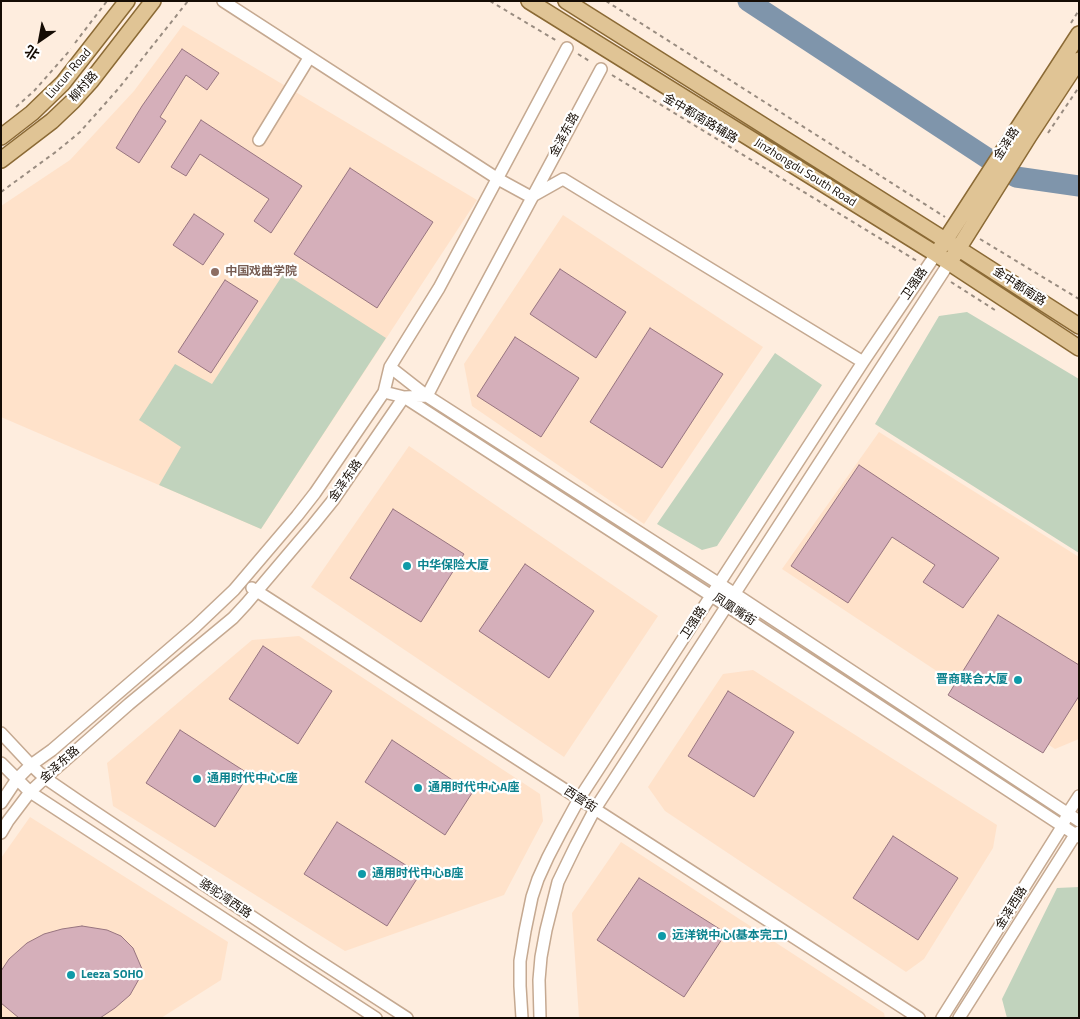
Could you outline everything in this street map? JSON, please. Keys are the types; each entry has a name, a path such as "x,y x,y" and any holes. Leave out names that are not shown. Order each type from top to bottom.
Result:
{"main road":[{"name":"Liucun Road","path":"1,137 32,112 63,83 127,1"},
{"name":"柳村路","path":"1,160 52,121 73,101 91,81 153,1"},
{"name":"Jinzhongdu South Road","path":"529,1 936,254 1079,348"},
{"name":"Jinzhongdu South Road","path":"566,1 959,248"},
{"name":"金泽路","path":"949,263 990,200 1023,132 1079,34"},
{"name":"金泽路","path":"936,254 976,191 1079,60"},
{"name":"金中都南路","path":"959,248 1079,326"}],"street":[{"path":"223,1 498,179 531,197 563,179 863,362"},
{"name":"金泽东路","path":"1,803 17,779 31,765 52,750 195,627 243,581 315,493 384,392 390,367 439,288 568,48"},
{"path":"259,140 309,58"},
{"name":"金泽东路","path":"427,396 601,68"},
{"name":"卫强路","path":"522,1018 520,962 532,897 548,858 579,799 863,362 936,254"},
{"name":"卫强路","path":"540,1018 539,980 541,957 552,903 562,873 595,809 949,263"},
{"name":"凤凰嘴街","path":"390,367 427,396 735,594 1079,821"},
{"name":"凤凰嘴街","path":"384,392 404,397 712,596 1062,827 1078,835"},
{"path":"404,397 427,396"},
{"name":"金泽东路","path":"1,833 30,792 45,778 129,704 233,618 318,519 404,397"},
{"name":"西营街","path":"243,581 919,1018"},
{"name":"骆驼湾西路","path":"1,733 45,778 407,1018"},
{"name":"骆驼湾西路","path":"1,763 30,792 376,1018"},
{"name":"金泽西路","path":"942,1018 1062,827 1079,796"},
{"name":"金泽西路","path":"959,1018 1078,835"}],"path":[{"path":"11,112 34,91 73,47 107,1"},
{"path":"1,192 58,151 80,132 119,88 188,1"},
{"name":"金中都南路辅路","path":"490,1 927,267"},
{"path":"606,1 956,223"},
{"path":"1046,136 1079,87"},
{"path":"969,232 1079,299"},
{"path":"941,276 998,312"}],"shaded area":[{"name":"中国戏曲学院","path":"183,25 477,200 261,529 1,417 1,206 70,160 134,91"},
{"path":"563,215 763,347 644,524 472,406 464,364"},
{"path":"879,432 1079,557 1079,739 1055,749 782,569"},
{"path":"409,446 658,616 564,757 311,587"},
{"path":"299,636 540,794 543,821 504,895 345,951 113,806 107,763 252,640"},
{"path":"753,670 997,825 993,848 924,959 906,972 665,811 648,787 723,674"},
{"path":"30,817 228,942 221,980 161,1018 1,1018 1,858"},
{"path":"621,842 884,1013 885,1018 579,1018 572,913"}],"green space":[{"path":"284,273 386,338 261,529 159,485 181,447 139,420 175,364 212,384"},
{"path":"967,312 1079,379 1079,553 875,424 939,316"},
{"path":"775,353 822,385 717,546 702,550 657,524"},
{"path":"1079,887 1079,1018 1007,1018 1002,999 1057,888"}],"building":[{"path":"182,49 219,73 207,90 186,75 160,117 166,121 139,163 116,148 142,106"},
{"path":"201,120 302,186 271,233 254,221 269,199 200,154 186,176 171,167"},
{"path":"350,168 433,222 377,308 294,254"},
{"path":"194,214 224,234 203,265 173,245"},
{"path":"560,269 626,312 596,358 530,314"},
{"path":"225,280 258,301 211,373 178,352"},
{"path":"650,328 723,374 662,468 590,422"},
{"path":"515,337 579,378 541,437 477,396"},
{"path":"859,465 999,558 963,608 923,582 935,565 892,537 848,603 791,566"},
{"name":"中华保险大厦","path":"393,509 464,554 421,622 350,578"},
{"path":"525,564 594,611 549,678 479,631"},
{"name":"晋商联合大厦","path":"998,615 1079,665 1079,696 1043,753 948,695"},
{"path":"263,646 332,691 298,744 229,699"},
{"path":"728,691 794,732 754,797 688,756"},
{"name":"通用时代中心C座","path":"180,730 249,774 215,827 146,783"},
{"name":"通用时代中心A座","path":"392,740 472,793 445,835 365,782"},
{"name":"通用时代中心B座","path":"337,822 420,874 387,926 304,874"},
{"path":"893,836 958,878 918,940 853,898"},
{"name":"远洋锐中心(基本完工)","path":"639,878 726,933 684,997 597,940"},
{"name":"Leeza SOHO","path":"82,926 107,930 121,936 133,948 142,969 130,995 100,1018 19,1018 1,1003 1,971 9,959 27,943 44,934"}],"waterway":[{"path":"748,1 1016,177 1079,186"}],"place":[{"name":"中国戏曲学院","path":"215,272"},
{"name":"中华保险大厦","path":"407,566"},
{"name":"晋商联合大厦","path":"1018,680"},
{"name":"通用时代中心C座","path":"197,779"},
{"name":"通用时代中心A座","path":"418,788"},
{"name":"通用时代中心B座","path":"362,874"},
{"name":"远洋锐中心(基本完工)","path":"662,936"},
{"name":"Leeza SOHO","path":"71,975"}]}
